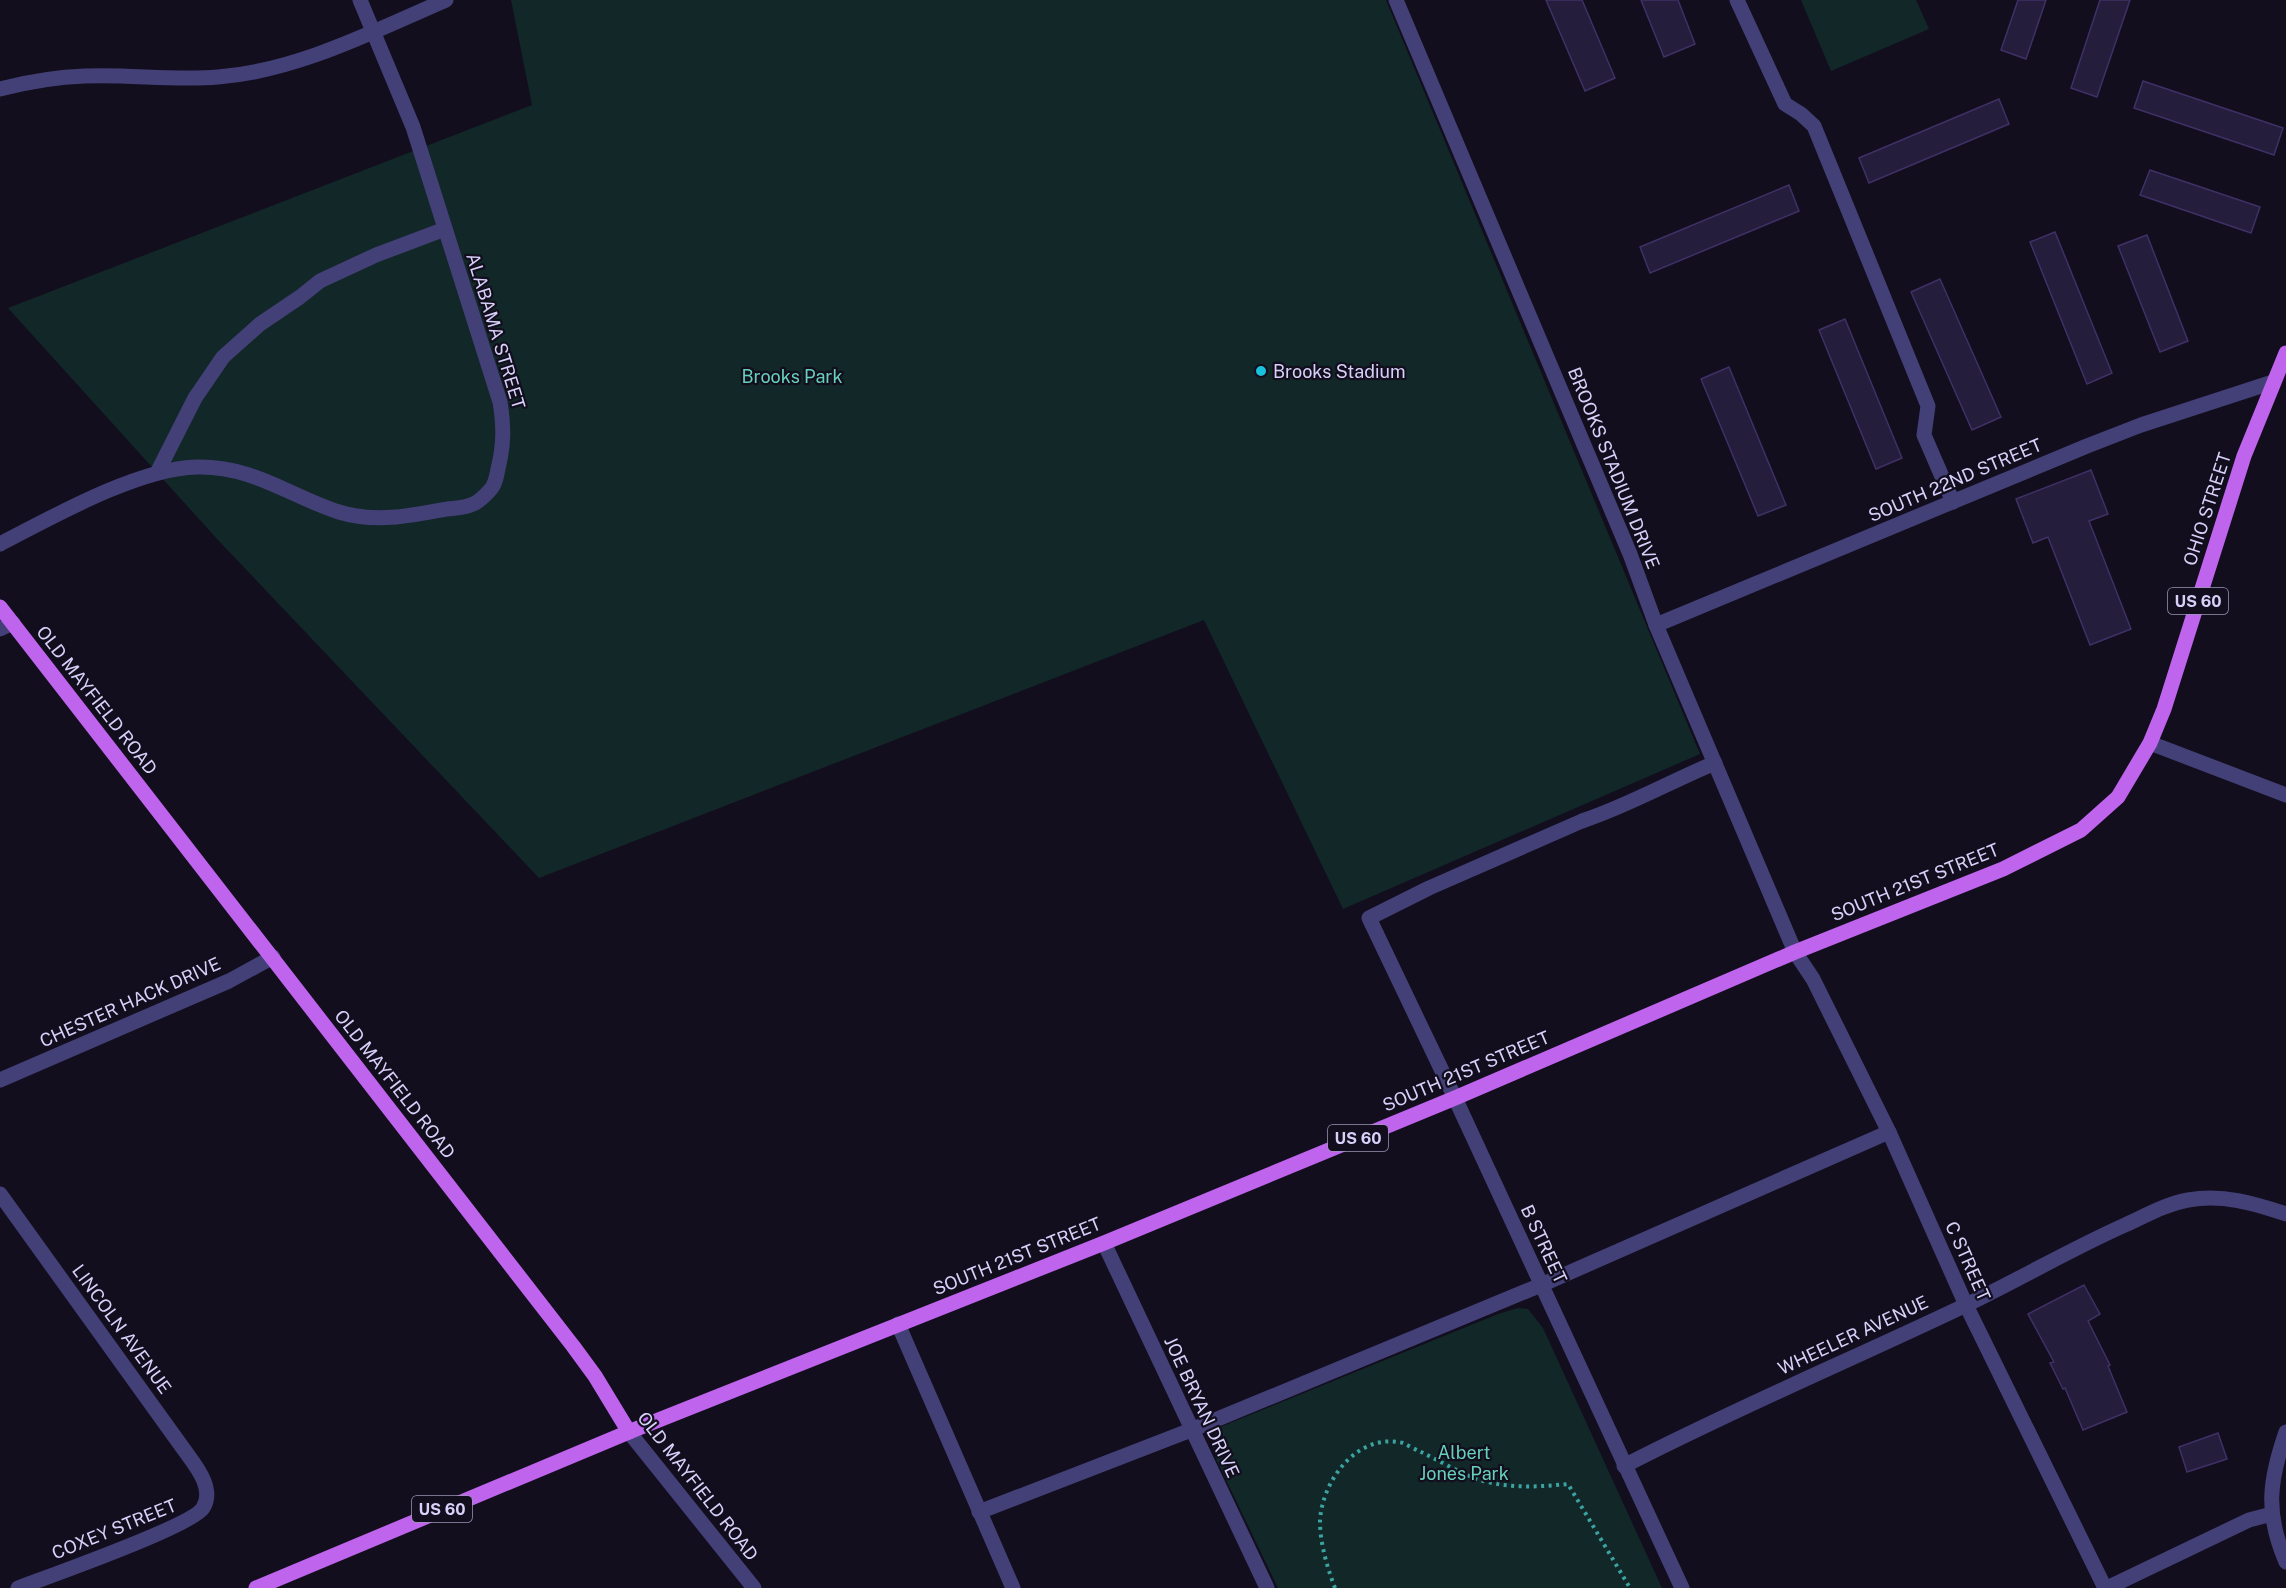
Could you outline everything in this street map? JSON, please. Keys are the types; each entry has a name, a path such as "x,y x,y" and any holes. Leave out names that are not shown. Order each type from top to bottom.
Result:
{"main road":[{"name":"OHIO STREET","path":"2081,830 2118,797 2150,743 2164,709 2244,456 2286,353"},
{"name":"OLD MAYFIELD ROAD","path":"0,607 6,626 273,957 573,1346 595,1376 629,1432"},
{"name":"SOUTH 21ST STREET","path":"629,1432 1104,1243 1455,1098 1795,952 2003,869 2081,830"},
{"name":"US 60","path":"256,1588 629,1432"}],"street":[{"name":"ALABAMA STREET","path":"0,544 117,488 157,473 197,467 242,472 277,484 340,512 364,517 412,516 475,504 494,485 504,444 504,423 500,402 413,127 360,0"},
{"path":"0,89 17,84 84,76 185,79 220,77 287,63 374,31 446,0"},
{"name":"BROOKS STADIUM DRIVE","path":"1396,0 1795,952"},
{"path":"1737,0 1785,104 1814,126 1928,406 1924,435 1953,502"},
{"path":"157,473 195,398 223,357 260,324 320,281 376,255 445,229"},
{"name":"SOUTH 22ND STREET","path":"1656,625 2141,425 2273,382"},
{"path":"2150,743 2286,795"},
{"name":"B STREET","path":"1682,1588 1369,918 1429,888 1582,821 1602,815 1715,763"},
{"name":"C STREET","path":"1795,952 1813,980 1889,1132 1966,1305 2106,1588"},
{"name":"CHESTER HACK DRIVE","path":"0,1080 229,981 273,957"},
{"path":"979,1512 1191,1430 1541,1285 1889,1132"},
{"name":"LINCOLN AVENUE","path":"0,1194 198,1469 207,1490"},
{"name":"WHEELER AVENUE","path":"1624,1466 1699,1427 1966,1305 2098,1237 2161,1209 2186,1200 2212,1197 2238,1199 2286,1214"},
{"name":"JOE BRYAN DRIVE","path":"1104,1243 1267,1588"},
{"path":"898,1324 1013,1588"},
{"name":"OLD MAYFIELD ROAD","path":"629,1432 754,1588"},
{"path":"2286,1432 2270,1503 2273,1526 2286,1562"},
{"name":"COXEY STREET","path":"18,1588 166,1530 195,1516 204,1508 207,1490"},
{"path":"2106,1588 2248,1520 2272,1514"}],"path":[{"path":"1335,1588 1324,1550 1320,1520 1326,1492 1336,1472 1357,1452 1379,1442 1403,1443 1478,1479 1518,1487 1568,1484 1630,1588"}],"green space":[{"name":"Brooks Park","path":"511,0 1386,0 1700,754 1343,909 1204,620 539,878 218,540 8,308 532,105"},
{"path":"1801,0 1916,0 1929,29 1831,71"},
{"name":"Albert Jones Park","path":"1518,1308 1528,1309 1543,1328 1662,1588 1278,1588 1216,1459 1213,1443 1218,1428 1498,1314"}],"building":[{"path":"1546,0 1582,0 1615,78 1585,91"},
{"path":"1641,0 1678,0 1695,44 1664,57"},
{"path":"2018,0 2046,0 2026,59 2001,50"},
{"path":"2100,0 2130,0 2097,97 2071,88"},
{"path":"2143,81 2283,128 2274,155 2134,108"},
{"path":"1999,99 2009,124 1869,183 1859,158"},
{"path":"2150,170 2260,207 2251,233 2140,195"},
{"path":"1789,185 1799,211 1650,273 1640,247"},
{"path":"2055,232 2112,373 2087,384 2030,242"},
{"path":"2147,235 2188,341 2160,352 2118,246"},
{"path":"1940,279 2001,417 1972,430 1911,292"},
{"path":"1845,319 1902,458 1876,469 1819,330"},
{"path":"1729,367 1786,505 1758,516 1701,379"},
{"path":"2091,470 2108,514 2089,521 2131,629 2090,645 2048,537 2033,543 2016,499"},
{"path":"2084,1285 2100,1314 2088,1321 2110,1365 2108,1366 2127,1412 2083,1430 2065,1388 2063,1389 2050,1363 2054,1362 2028,1314"},
{"path":"2218,1433 2227,1459 2187,1472 2179,1447"}],"place":[{"name":"Brooks Stadium","path":"1261,371"}]}
